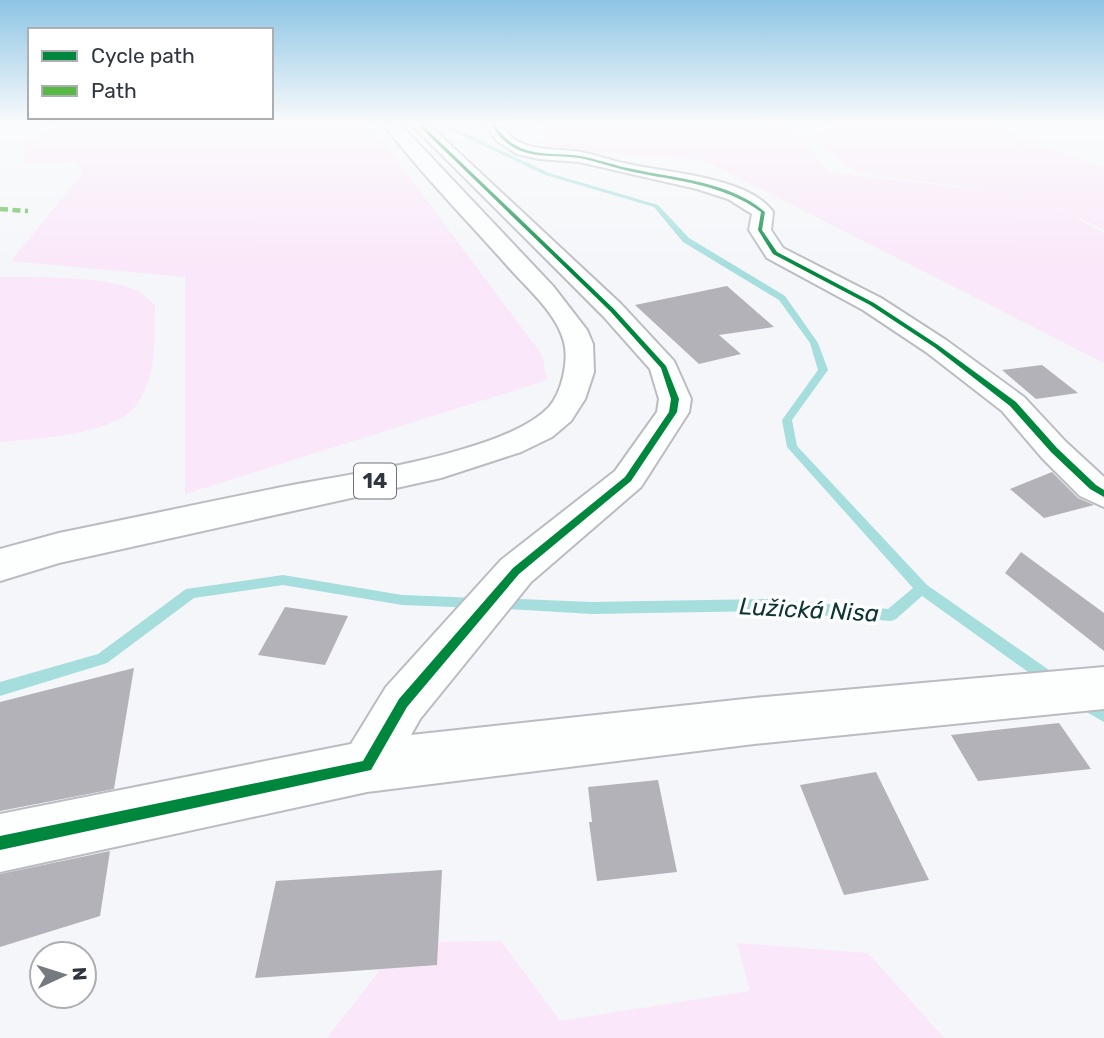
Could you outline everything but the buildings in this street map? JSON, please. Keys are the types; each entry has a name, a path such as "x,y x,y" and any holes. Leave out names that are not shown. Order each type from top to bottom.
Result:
{"street":[{"name":"14","path":"0,565 59,548 441,467 537,432 559,415 574,392 579,366 579,344 564,317 544,291 433,170"},
{"path":"367,766 403,703 516,571 628,479 673,412 675,399 664,367 475,170"},
{"path":"634,170 699,184 754,204 763,212 760,230 775,253 872,304 936,346 1013,404 1054,450 1104,494"},
{"path":"0,843 367,766 754,721 1104,688"}],"shaded area":[{"path":"81,170 404,170 542,355 547,380 185,494 185,277 11,261 83,173"},
{"path":"725,170 829,170 1024,195 855,170 1104,170 1104,230 1052,205 1104,233 1104,363"},
{"path":"0,277 71,278 108,282 138,291 149,300 155,306 153,358 147,385 134,409 118,420 86,431 0,442"},
{"path":"501,941 560,1021 750,991 737,943 868,953 944,1038 327,1038 402,942"}],"waterway":[{"name":"Lužická Nisa","path":"539,170 656,206 686,240 782,298 814,343 823,370 787,420 792,447 922,589"},
{"name":"Lužická Nisa","path":"0,689 102,659 191,593 283,580 402,600 479,603"},
{"name":"Lužická Nisa","path":"497,604 592,608 768,605 891,615 922,589"},
{"path":"922,589 1054,682"},
{"path":"1084,702 1104,715"}],"marked path":[{"path":"0,209 28,211"}],"cycle path":[{"path":"0,843 367,766 403,703 516,571 628,479 673,412 675,399 664,367 612,310 467,170"},
{"path":"632,170 718,188 750,202 763,212 760,230 775,253 872,304 936,346 1013,404 1054,450 1104,494"}]}
